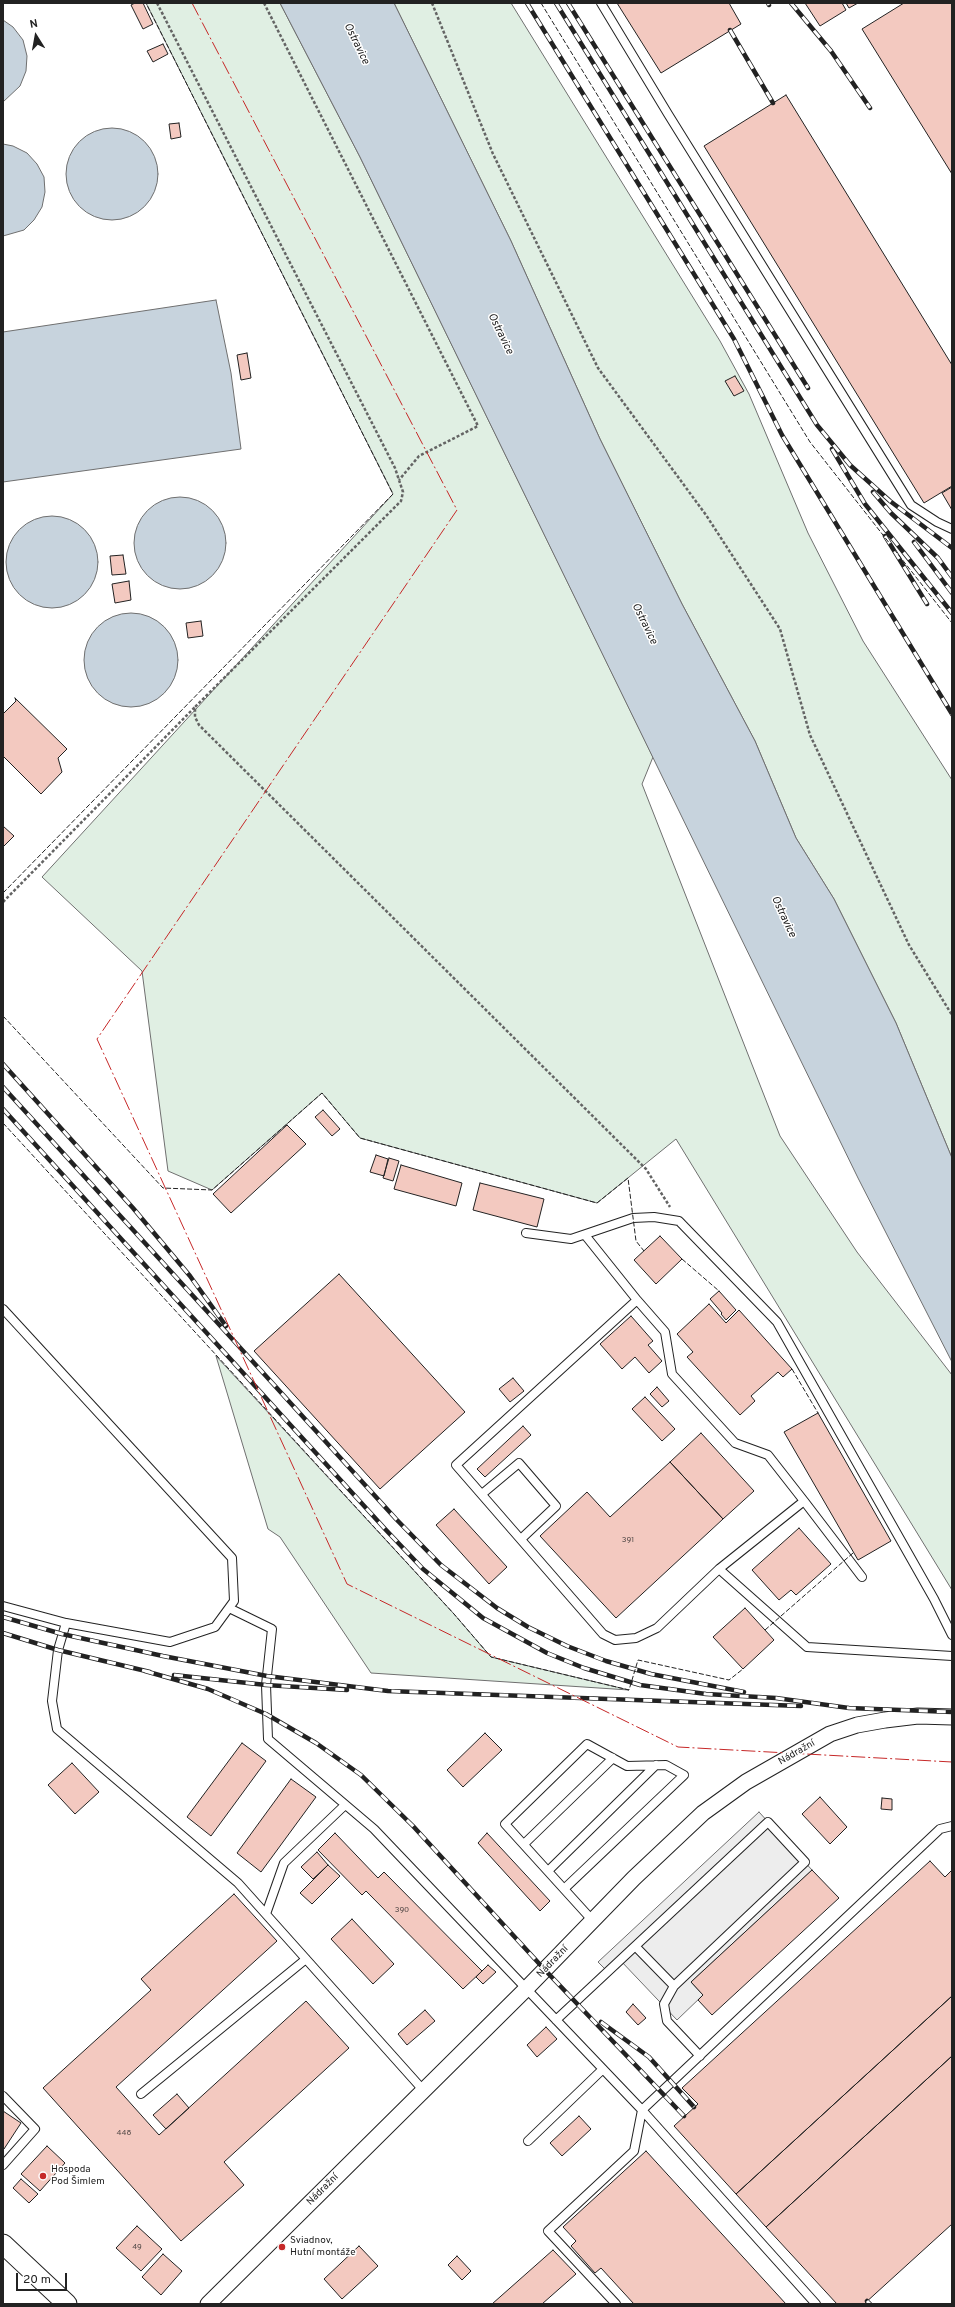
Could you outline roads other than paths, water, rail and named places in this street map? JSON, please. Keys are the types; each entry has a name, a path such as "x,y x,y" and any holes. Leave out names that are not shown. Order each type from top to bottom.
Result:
{"street":[{"name":"Nádražní","path":"208,2304 703,1813 746,1782 830,1734 857,1725 918,1716 952,1717"},
{"path":"3,2244 67,2304"}],"lane":[{"path":"601,3 676,128 911,505 937,522 952,529"},
{"path":"526,1233 571,1239 633,1218 654,1217 679,1221 777,1322 934,1599 952,1635"},
{"path":"585,1234 637,1300 665,1332 672,1374 735,1443 768,1455 862,1577"},
{"path":"637,1300 456,1465 603,1634 615,1640 636,1638 657,1628 719,1569 804,1501"},
{"path":"3,1309 232,1558 234,1601 215,1627 170,1642 66,1622 3,1606"},
{"path":"482,1494 519,1463 547,1495 556,1506 521,1539"},
{"path":"719,1569 807,1647 952,1656"},
{"path":"229,1608 272,1630 266,1685 268,1739 374,1830 642,2110 816,2304"},
{"path":"66,1622 58,1650 52,1701 57,1729 238,1883 424,2091"},
{"path":"564,1889 684,1775 666,1765 627,1766 586,1744 505,1824 593,1921"},
{"path":"524,1844 612,1758"},
{"path":"548,1871 656,1765"},
{"path":"266,1914 284,1863 345,1805"},
{"path":"556,2020 768,1822 805,1862 674,1986 664,2004 667,2021 700,2056"},
{"path":"616,2304 548,2231 634,2151 642,2110 940,1829 952,1826"},
{"path":"635,1946 674,1986"},
{"path":"141,2094 306,1959"},
{"path":"528,2141 603,2069"},
{"path":"3,2096 35,2129 3,2165"}],"water":[{"name":"Ostravice","path":"280,3 394,3 511,241 600,439 682,604 755,741 796,838 834,899 896,1023 952,1158 952,1362 858,1178 360,157"},
{"path":"3,20 13,27 23,40 27,56 26,71 20,86 3,102"},
{"path":"103,128 121,128 138,135 151,148 158,165 158,183 151,200 138,213 121,220 103,220 86,213 73,200 66,183 66,165 73,148 86,135"},
{"path":"3,144 13,146 27,153 37,164 44,177 45,192 42,207 34,220 24,230 3,236"},
{"path":"216,300 231,373 241,449 3,482 3,332"},
{"path":"171,497 189,497 206,504 219,517 226,534 226,552 219,569 206,582 189,589 171,589 154,582 141,569 134,552 134,534 141,517 154,504"},
{"path":"43,516 61,516 78,523 91,536 98,553 98,571 91,588 78,601 61,608 43,608 26,601 13,588 6,571 6,553 13,536 26,523"},
{"path":"131,613 149,617 164,627 174,642 178,660 174,678 164,693 149,703 131,707 113,703 98,693 88,678 84,660 88,642 98,627 113,617"}],"railway":[{"path":"527,3 734,339 782,435 952,714"},
{"path":"556,3 817,425 850,465 890,501 952,548"},
{"path":"568,3 808,388"},
{"path":"791,3 831,51 870,108"},
{"path":"730,30 773,103"},
{"path":"832,449 865,504 952,613"},
{"path":"873,492 891,513 938,558 952,577"},
{"path":"885,536 927,604"},
{"path":"914,542 952,593"},
{"path":"3,1064 133,1208 190,1276 226,1326"},
{"path":"3,1087 396,1519 441,1565 497,1608 528,1627 567,1646 606,1661 651,1674 744,1692"},
{"path":"3,1109 386,1530 423,1569 483,1618 547,1653 584,1668 640,1685 706,1694 776,1698 849,1708 952,1712"},
{"path":"3,1617 62,1634 163,1656 267,1676 388,1691 801,1706"},
{"path":"3,1633 58,1650 150,1672"},
{"path":"145,1671 208,1689 266,1714 316,1743 361,1775 413,1826 545,1970 684,2116"},
{"path":"174,1675 266,1685 347,1690"},
{"path":"601,2022 649,2057 694,2107"},
{"path":"867,2301 870,2304"}],"place":[{"name":"Hospoda Pod Šimlem","path":"43,2176"},
{"name":"Sviadnov, Hutní montáže","path":"282,2247"}]}
